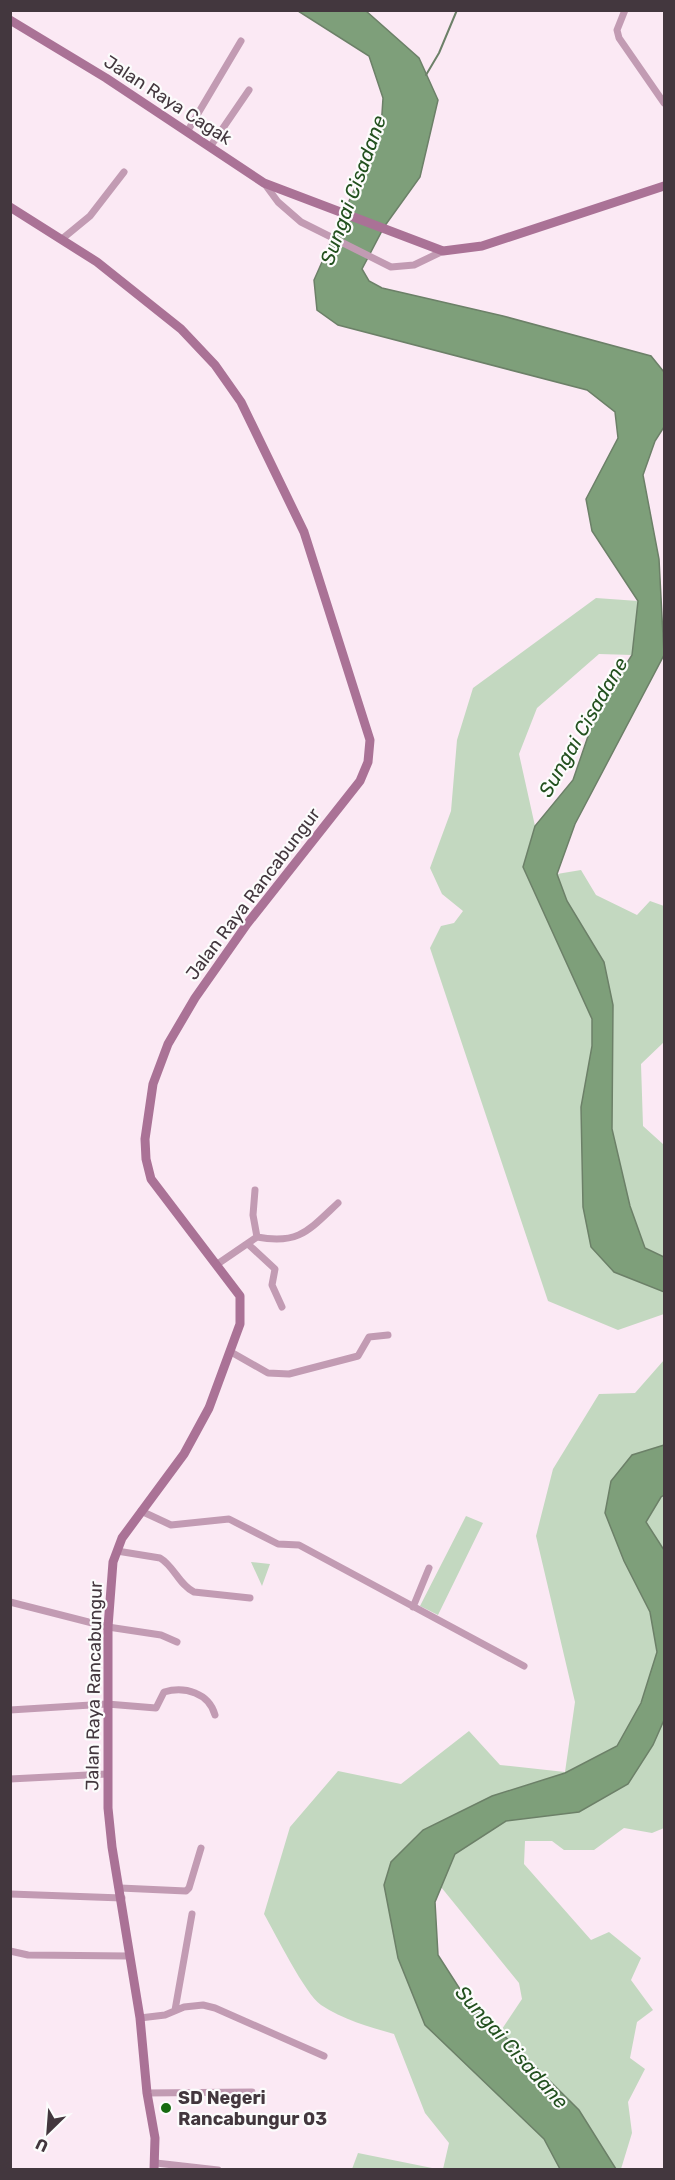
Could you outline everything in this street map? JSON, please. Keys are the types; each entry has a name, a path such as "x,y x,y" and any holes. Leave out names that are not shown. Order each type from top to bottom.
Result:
{"main road":[{"name":"Jalan Raya Cagak","path":"11,20 264,183 443,251"},
{"path":"443,251 482,246 664,186"},
{"name":"Jalan Raya Rancabungur","path":"10,207 62,239 135,290 181,329 215,365 241,402 304,532 370,740 368,762 360,781 247,924 195,998 168,1044 153,1084 145,1139 146,1159 151,1179 240,1296 240,1324 231,1352 198,1431 141,1511 117,1551 108,1627 107,1774 112,1847 140,2018 147,2093 155,2138 155,2166"}],"street":[{"path":"624,10 617,30 619,38 664,103"},
{"path":"187,132 240,41"},
{"path":"210,147 249,90"},
{"path":"62,239 90,216 124,172"},
{"path":"264,183 288,212 319,233 384,264 406,267 443,251"},
{"path":"255,1190 253,1215 257,1237"},
{"path":"216,1265 257,1237 279,1240 294,1238 318,1222 338,1203"},
{"path":"248,1244 274,1267 273,1289 282,1307"},
{"path":"231,1352 268,1373 289,1374 358,1356 369,1337 388,1335"},
{"path":"141,1511 171,1525 209,1519 229,1519 278,1544 299,1545 524,1666"},
{"path":"117,1551 166,1561 188,1589 194,1592 250,1598"},
{"path":"413,1607 429,1568"},
{"path":"10,1602 108,1627 160,1635 177,1642"},
{"path":"10,1710 107,1704 156,1708 164,1692 177,1691 203,1695 211,1702 215,1715"},
{"path":"10,1779 107,1774"},
{"path":"120,1888 186,1891 189,1888 201,1848"},
{"path":"10,1894 122,1898"},
{"path":"175,2010 192,1914"},
{"path":"10,1951 28,1955 129,1956"},
{"path":"140,2018 165,2015 175,2010 203,2005 215,2008 324,2056"},
{"path":"147,2093 252,2092"},
{"path":"155,2166 218,2169"}],"shaded area":[{"path":"596,598 638,601 632,655 599,654 537,708 519,754 535,826 523,867 592,1019 592,1046 581,1107 614,1272 664,1292 664,1314 618,1330 548,1301 430,948 441,926 454,923 463,911 442,894 430,868 451,811 457,740 473,688"},
{"path":"581,870 596,895 637,915 650,901 664,906 664,1042 641,1064 643,1126 664,1145 664,1257 645,1248 630,1206 612,1129 613,1005 604,962 567,901 557,874"},
{"path":"664,1360 664,1445 632,1455 611,1481 624,1561 650,1612 657,1652 641,1703 617,1746 565,1773 492,1796 423,1830 425,2025 544,2139 560,2169 443,2169 449,2143 425,2113 394,2034 347,2018 329,2010 314,1999 264,1914 290,1827 338,1771 401,1784 469,1731 500,1765 565,1772 575,1702 536,1536 553,1469 599,1394 635,1393"},
{"path":"664,1495 664,1550 646,1522"},
{"path":"466,1516 483,1523 438,1615 420,1606"},
{"path":"251,1562 270,1564 262,1586"},
{"path":"664,1720 664,1828 652,1833 624,1828 594,1850 564,1850 552,1841 525,1841 524,1864 591,1940 609,1932 641,1958 631,1980 653,2010 637,2022 630,2058 645,2069 628,2102 632,2133 621,2169 616,2169 579,2110 500,2032 522,1999 519,1983 441,1887 455,1854 506,1821 579,1812 628,1784 653,1745"},
{"path":"358,2153 437,2169 352,2169"}],"water":[{"path":"298,11 366,11 419,58 438,100 420,177 384,227 362,269 369,281 382,288 503,316 651,356 664,372 664,427 655,441 643,475 659,559 664,655 575,824 557,874 567,901 604,962 613,1005 612,1129 630,1206 645,1248 664,1257 664,1292 614,1272 591,1247 583,1207 581,1107 592,1046 592,1019 523,867 535,826 573,780 597,710 632,655 638,601 592,531 586,499 618,438 615,412 587,390 338,325 317,310 314,280 381,129 383,98 369,56"},
{"name":"Sungai Cisadane","path":"664,1445 664,1495 646,1522 664,1550 664,1720 653,1745 628,1784 579,1812 506,1821 455,1854 435,1902 438,1955 465,1997 579,2110 616,2169 560,2169 544,2139 425,2025 398,1958 384,1885 391,1862 423,1830 492,1796 565,1773 617,1746 641,1703 657,1652 650,1612 624,1561 605,1513 611,1481 632,1455"}],"waterway":[{"path":"426,75 439,53 457,10"}],"place":[{"name":"SD Negeri Rancabungur 03","path":"166,2108"}]}
